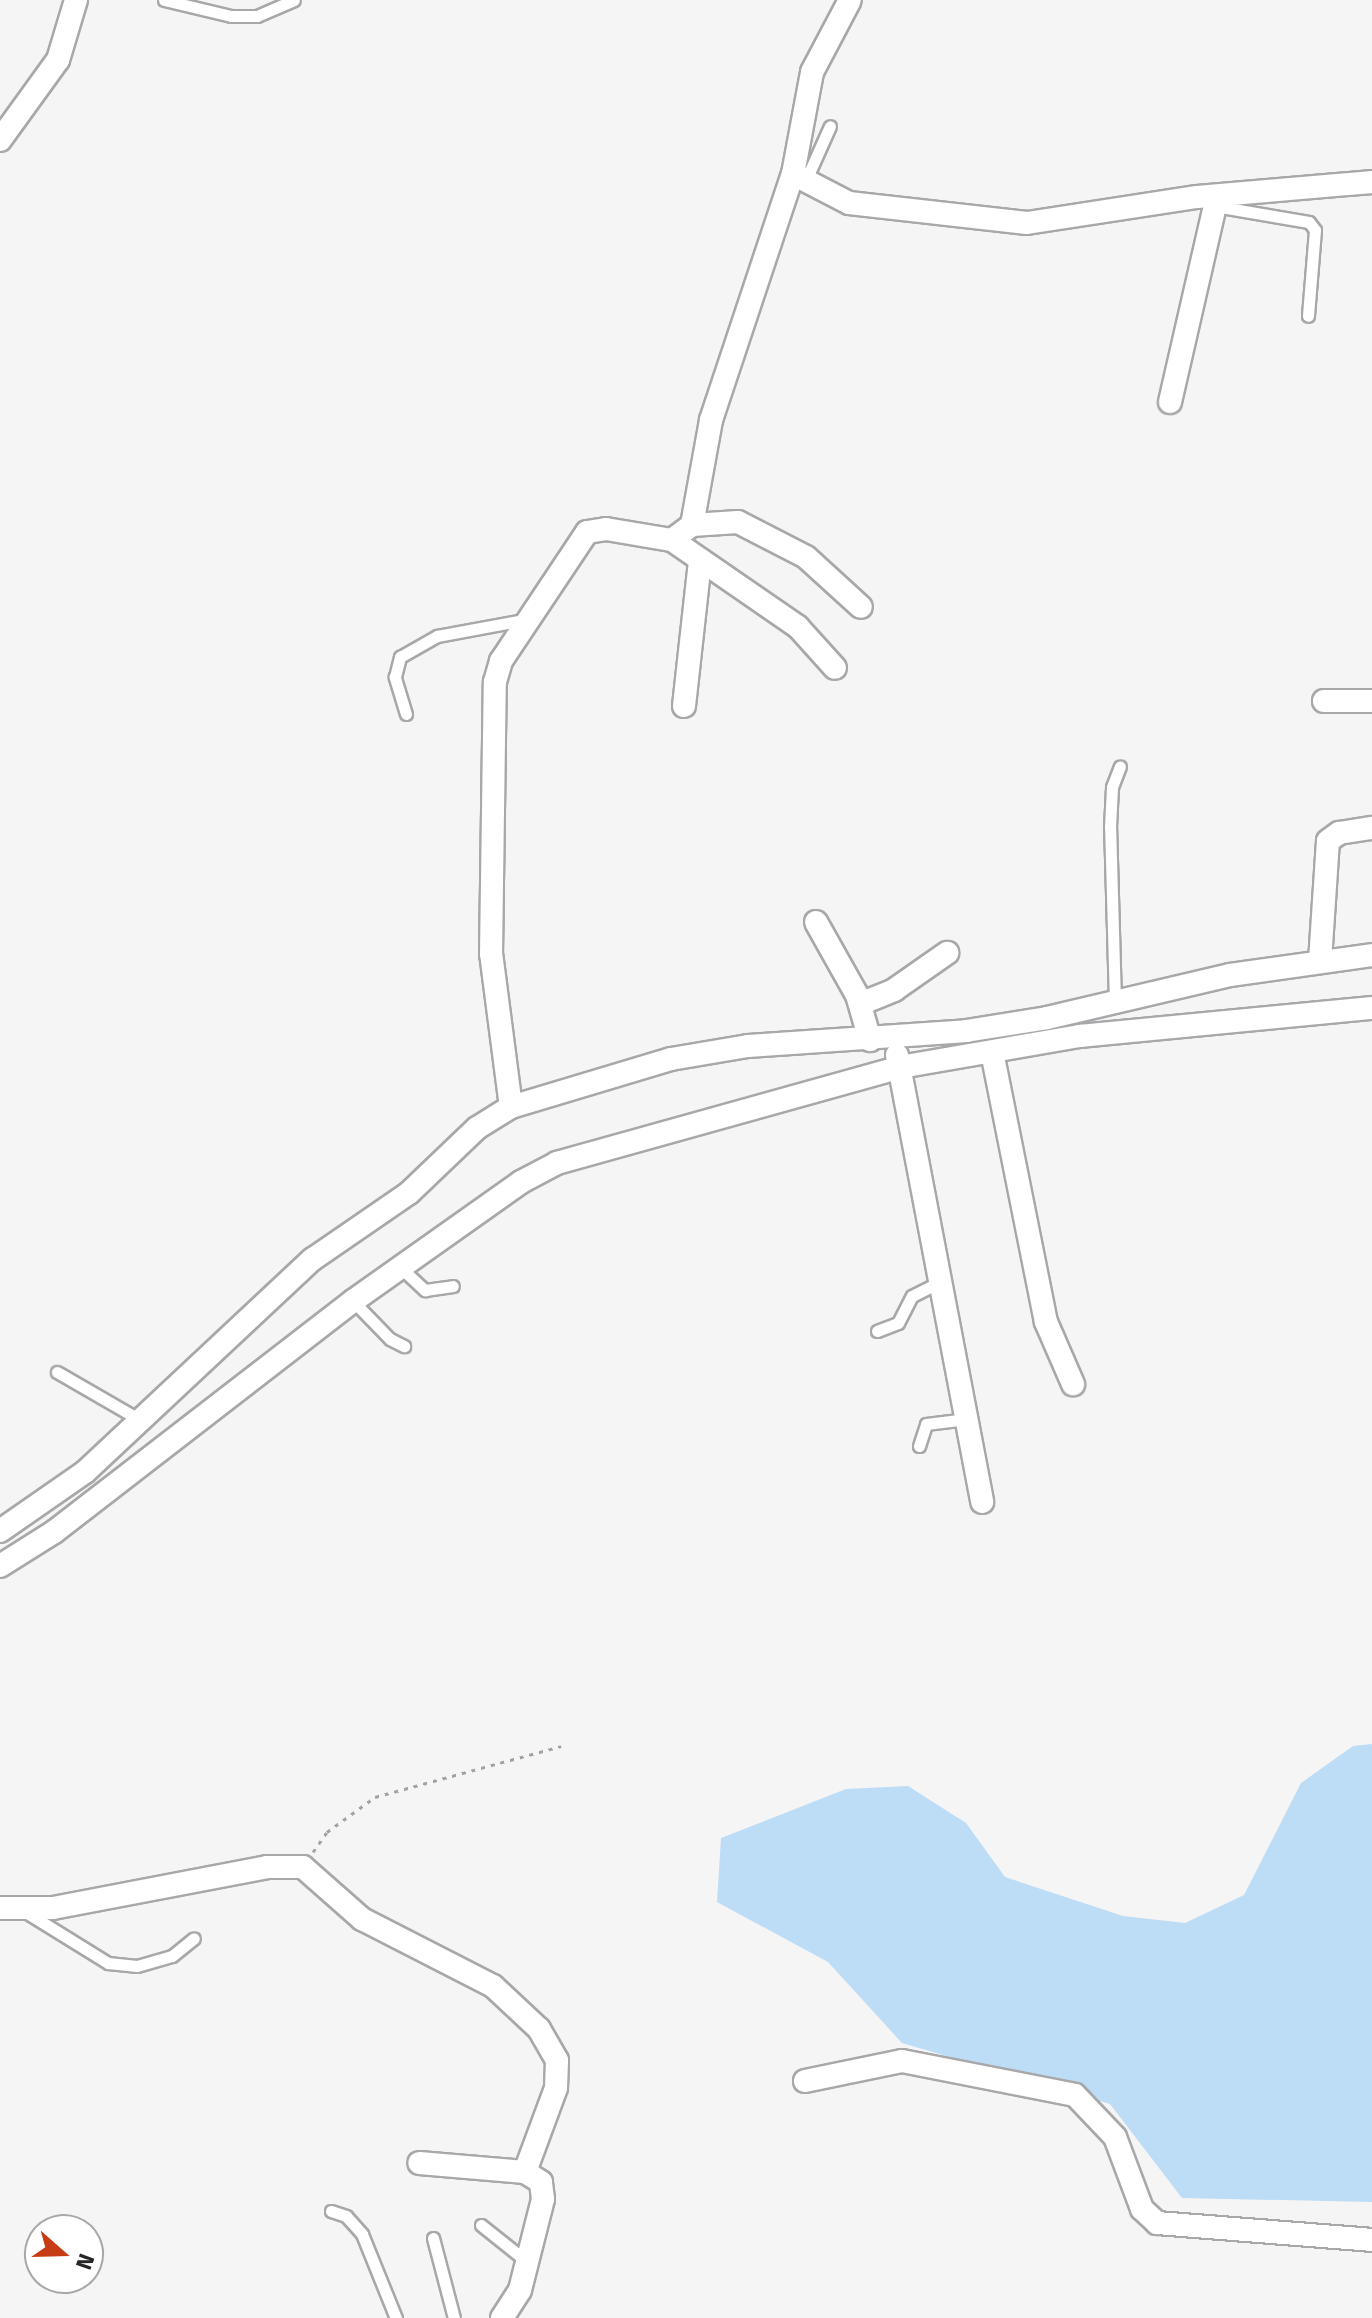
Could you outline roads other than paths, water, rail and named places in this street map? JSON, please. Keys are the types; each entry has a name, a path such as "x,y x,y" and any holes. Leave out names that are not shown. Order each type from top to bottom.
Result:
{"street":[{"path":"0,140 58,60 76,0"},
{"path":"692,525 711,420 799,178 812,72 850,0"},
{"path":"799,178 862,206 1027,223 1372,182"},
{"path":"1170,402 1216,201"},
{"path":"672,540 692,525 738,522 806,557 861,607"},
{"path":"511,1107 491,954 495,682 501,661 533,618 587,532 606,529 672,540 798,627 835,668"},
{"path":"684,706 700,560"},
{"path":"1324,701 1372,701"},
{"path":"1320,961 1328,841 1339,833 1372,828"},
{"path":"816,922 860,1004 870,1040"},
{"path":"860,1004 894,990 947,953"},
{"path":"0,1566 54,1532 353,1301 521,1182 557,1163 897,1054 1230,975 1372,955"},
{"path":"1,1530 48,1502 313,1259 409,1193 477,1128 511,1107 671,1059 748,1046 870,1040 897,1054 992,1052 1080,1036 1372,1008"},
{"path":"992,1052 1046,1322 1073,1384"},
{"path":"897,1054 937,1283 982,1502"},
{"path":"10,1908 53,1908 290,1863 303,1867 362,1919 472,1972 539,2029 557,2060 558,2074 525,2172"},
{"path":"805,2081 902,2061 1075,2095 1115,2137 1142,2209 1157,2223 1372,2240"},
{"path":"419,2163 525,2172 541,2182 543,2199 525,2260 520,2290 502,2318"}],"lane":[{"path":"164,0 231,16 257,16 294,0"},
{"path":"799,178 830,126"},
{"path":"1216,201 1309,222 1315,230 1308,316"},
{"path":"406,714 395,677 400,657 437,636 533,618"},
{"path":"1115,1002 1110,827 1112,787 1120,766"},
{"path":"401,1268 425,1290 453,1286"},
{"path":"877,1331 898,1323 912,1296 937,1283"},
{"path":"353,1301 390,1339 404,1346"},
{"path":"57,1372 140,1420"},
{"path":"919,1446 926,1424 965,1419"},
{"path":"10,1908 108,1963 137,1966 172,1956 194,1938"},
{"path":"331,2211 346,2216 362,2234 396,2318"},
{"path":"481,2225 525,2260"},
{"path":"433,2238 454,2318"}],"water":[{"path":"1372,1744 1372,2202 1182,2198 1110,2104 902,2043 828,1962 717,1902 721,1838 846,1789 908,1786 966,1823 1005,1877 1123,1916 1185,1923 1244,1895 1301,1783 1353,1746"}]}
